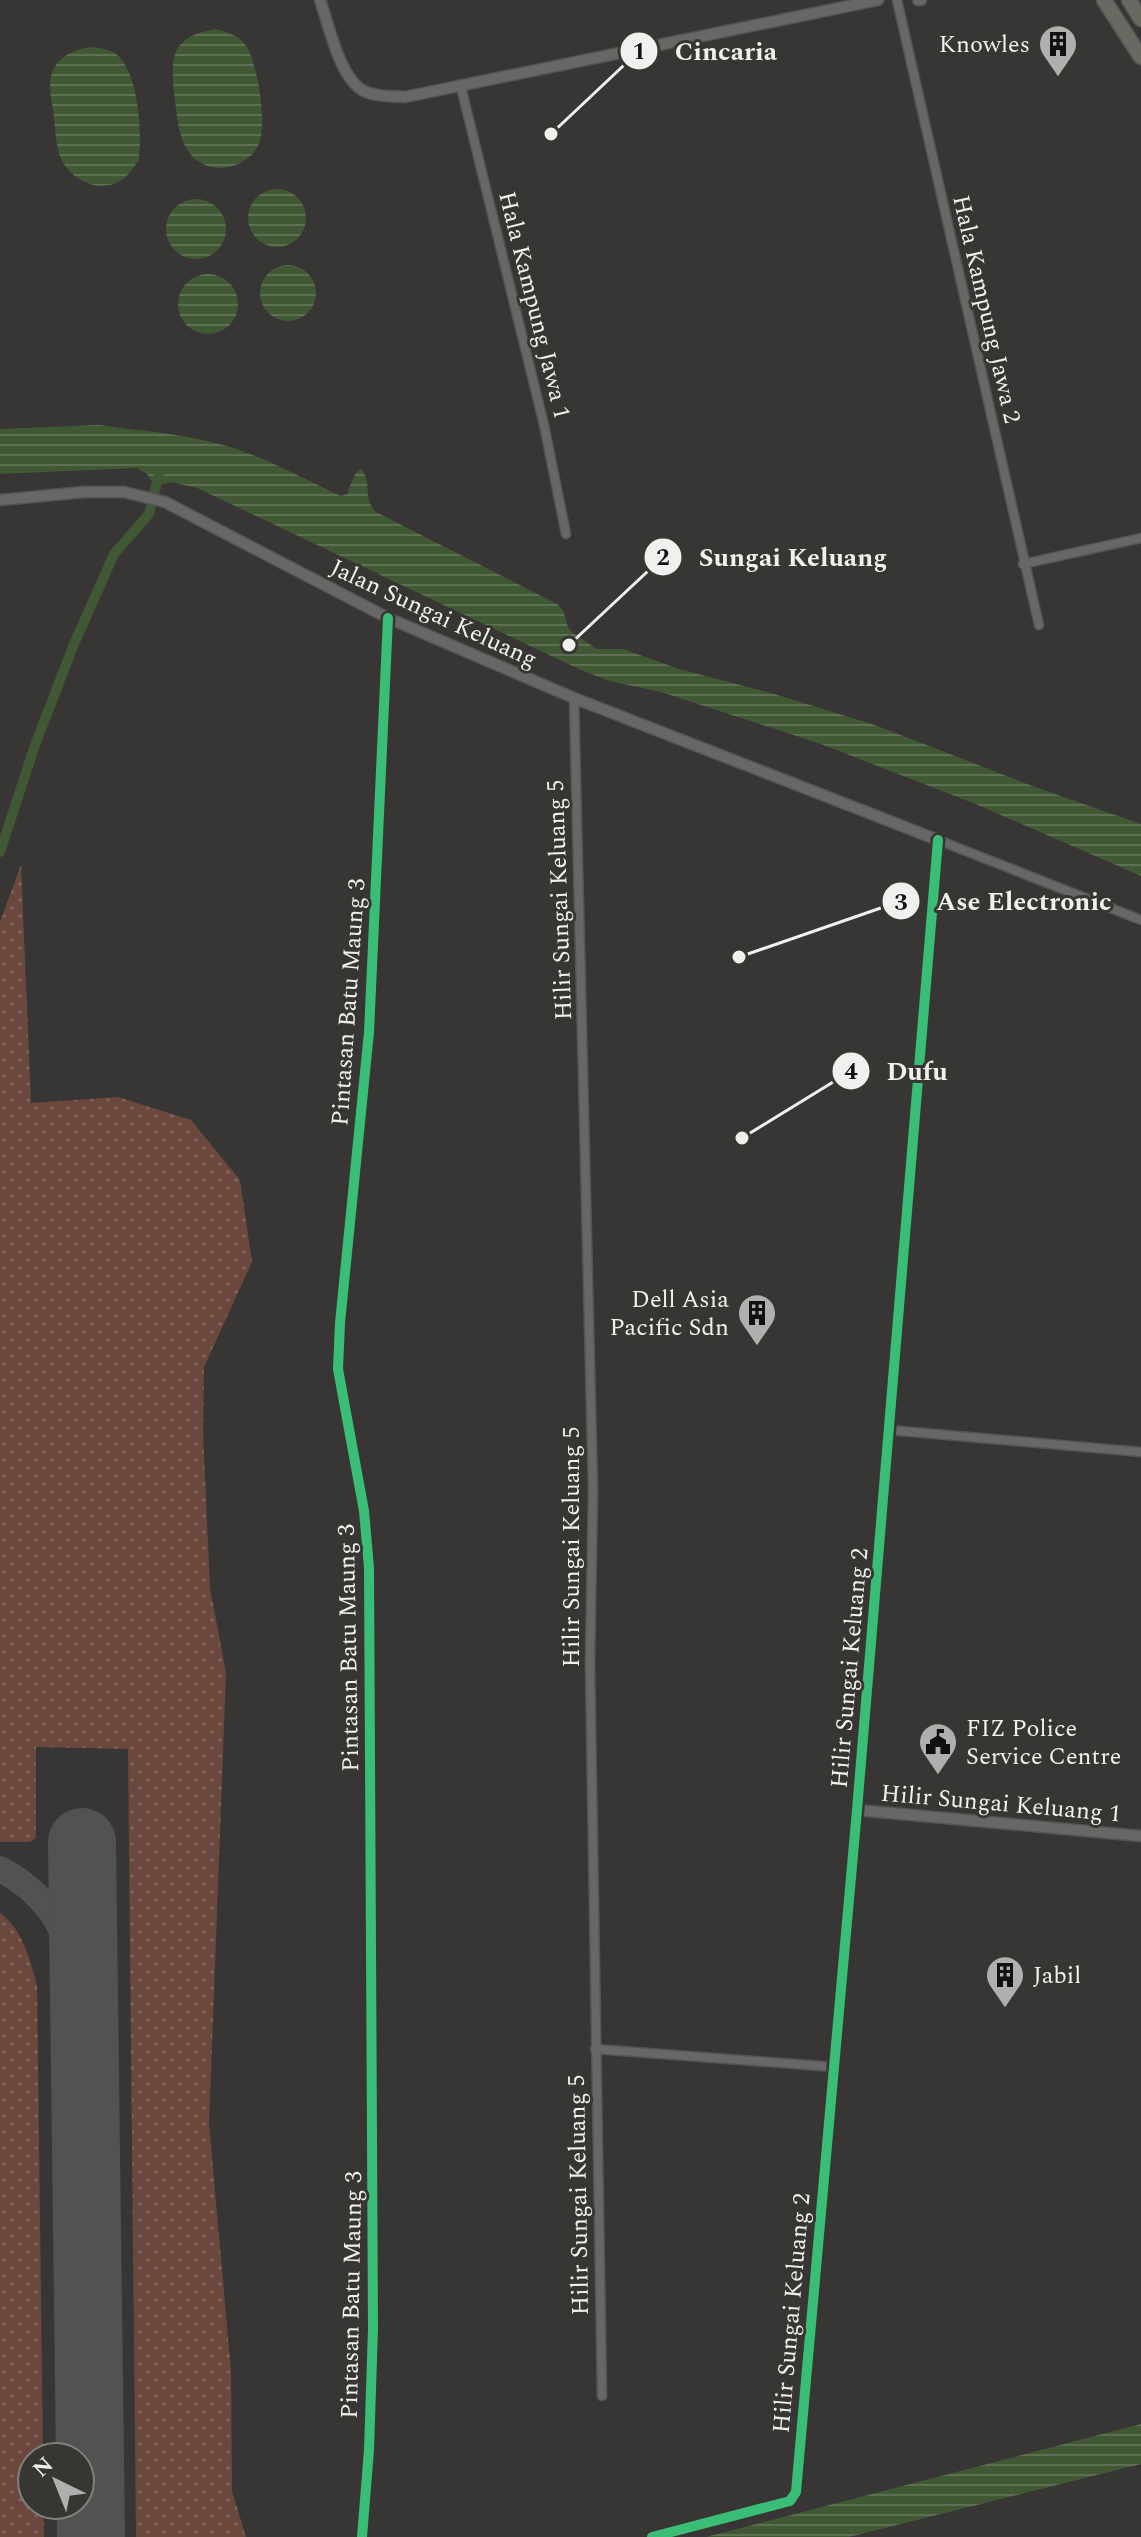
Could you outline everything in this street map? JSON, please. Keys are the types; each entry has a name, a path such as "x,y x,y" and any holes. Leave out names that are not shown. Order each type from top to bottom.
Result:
{"highway":[{"path":"1104,0 1141,57"},
{"path":"1111,0 1141,43"},
{"path":"1129,0 1141,19"}],"street":[{"path":"320,0 347,74 362,90 375,95 405,97 878,0"},
{"name":"Hala Kampung Jawa 2","path":"897,0 1039,625"},
{"name":"Hala Kampung Jawa 1","path":"461,87 544,425 566,534"},
{"name":"Jalan Sungai Keluang","path":"0,500 84,492 124,492 165,502 388,618 574,698 938,840"},
{"path":"1023,564 1141,538"},
{"name":"Pintasan Batu Maung 3","path":"362,2537 373,2329 369,1568 364,1511 338,1369 369,1032 388,618"},
{"name":"Hilir Sungai Keluang 5","path":"574,698 593,1490 590,1663 602,2396"},
{"path":"938,840 1141,920"},
{"name":"Hilir Sungai Keluang 2","path":"652,2537 794,2499 857,1810 938,840"},
{"path":"889,1430 1141,1452"},
{"name":"Hilir Sungai Keluang 1","path":"857,1810 1141,1836"},
{"path":"595,2049 834,2067"}],"shaded area":[{"path":"216,29 237,37 248,50 257,78 262,111 257,148 241,162 222,168 202,163 186,148 178,124 173,86 173,62 181,44 189,37"},
{"path":"91,47 113,52 124,63 134,88 140,135 139,160 130,172 118,182 100,186 82,181 62,161 50,91 52,73 59,62 68,54"},
{"path":"277,189 288,191 297,198 304,207 304,229 297,238 288,245 277,247 266,245 257,238 250,229 248,218 250,207 257,198 266,191"},
{"path":"196,199 217,208 226,229 217,250 196,259 175,250 166,229 175,208"},
{"path":"288,265 308,273 316,293 308,313 288,321 268,313 260,293 268,273"},
{"path":"208,274 220,276 229,283 236,292 236,316 229,325 220,332 208,334 196,332 187,325 180,316 178,304 180,292 187,283 196,276"},
{"path":"99,425 227,446 341,496 347,494 355,474 361,469 365,474 369,502 376,512 557,604 573,633 597,649 623,649 679,669 875,725 1141,824 1141,876 978,805 821,744 661,692 610,681 583,671 197,488 171,482 155,486 147,474 137,468 0,474 0,429"},
{"path":"21,865 31,1103 118,1097 191,1120 240,1180 252,1262 204,1367 203,1433 210,1588 226,1673 209,2124 231,2371 232,2491 246,2537 136,2537 128,1749 36,1747 36,1838 30,1842 0,1842 0,922"},
{"path":"0,1913 20,1936 37,1985 43,2441 16,2441 16,2521 44,2521 44,2537 0,2537"},
{"path":"1141,2424 1141,2464 849,2537 706,2537"}],"waterway":[{"path":"0,852 35,745 74,644 114,554 149,514 159,474"}],"taxiway":[{"path":"0,1869 19,1881 48,1908 67,1941 84,2001"}],"runway":[{"path":"82,1842 91,2537"}],"cycle path":[{"path":"362,2537 373,2329 369,1568 364,1511 338,1369 369,1032 388,618"},
{"path":"652,2537 790,2501 796,2492 938,840"}],"place":[{"name":"Knowles","path":"1058,78"},
{"name":"Cincaria","path":"551,134"},
{"name":"Sungai Keluang","path":"569,645"},
{"name":"Ase Electronic","path":"739,957"},
{"name":"Dufu","path":"742,1138"},
{"name":"Dell Asia Pacific Sdn","path":"757,1347"},
{"name":"FIZ Police Service Centre","path":"938,1776"},
{"name":"Jabil","path":"1005,2009"}]}
